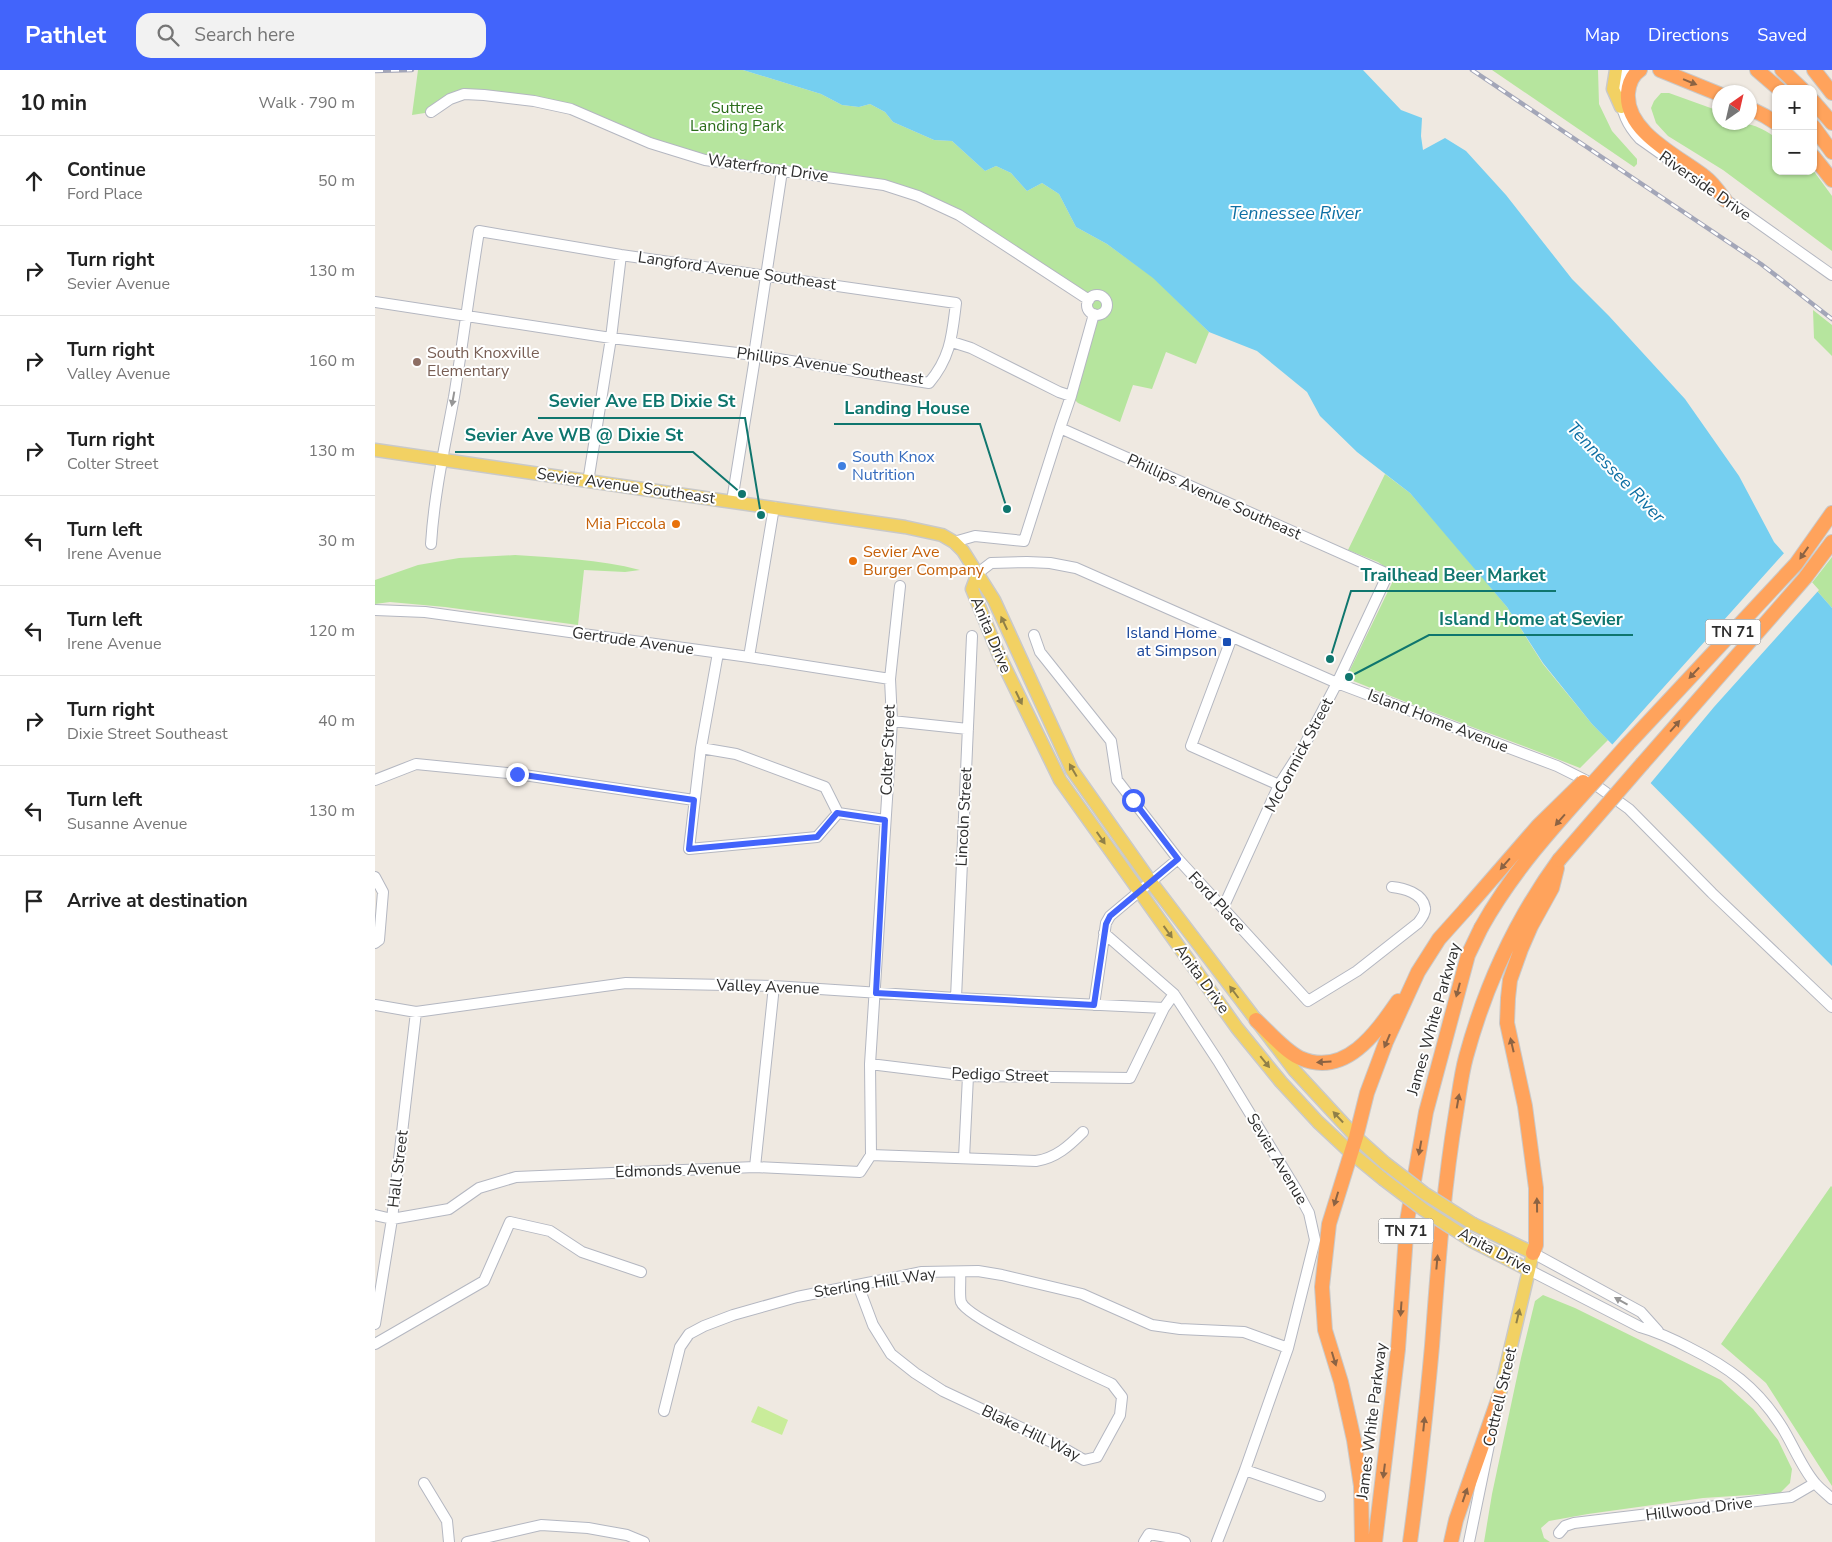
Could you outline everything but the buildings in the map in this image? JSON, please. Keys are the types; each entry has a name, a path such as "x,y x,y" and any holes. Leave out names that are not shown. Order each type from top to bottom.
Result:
{"highway":[{"path":"1640,70 1631,78 1628,95 1631,110 1637,123 1655,141 1707,178 1725,200"},
{"path":"1660,70 1712,91"},
{"path":"1757,70 1774,85"},
{"path":"1782,70 1798,85"},
{"path":"1814,70 1832,93"},
{"path":"1817,106 1832,124"},
{"path":"1757,112 1772,120"},
{"path":"1816,130 1832,152"},
{"path":"1817,161 1832,180"},
{"name":"James White Parkway","path":"1375,1542 1398,1349 1407,1221 1429,1102 1468,955 1481,928 1501,895 1535,849 1628,744 1796,564 1832,513"},
{"name":"TN 71","path":"1411,1542 1432,1347 1437,1259 1448,1158 1466,1058 1490,988 1514,946 1531,926 1552,888 1559,860 1805,578 1832,542"},
{"path":"1256,1020 1299,1057 1320,1064 1341,1060 1364,1045 1379,1028 1419,972 1439,939 1538,826 1590,776 1628,744"},
{"path":"1514,946 1507,1022 1525,1106 1536,1188 1537,1245 1533,1253"},
{"path":"1362,1542 1361,1486 1354,1440 1341,1382 1325,1330 1322,1287 1329,1224 1356,1137 1367,1093 1386,1042 1419,972"},
{"path":"1451,1542 1456,1520 1499,1397"}],"main road":[{"path":"1616,70 1613,89 1621,106"},
{"name":"Sevier Avenue Southeast","path":"375,450 588,482 732,500 927,531 942,535 954,542 963,551 978,573"},
{"name":"Anita Drive","path":"978,573 993,600 1072,770 1151,882 1295,1071 1356,1137 1385,1163 1424,1193 1473,1224 1533,1253"},
{"name":"Anita Drive","path":"978,573 972,589 978,606 999,655 1060,780 1243,1036 1281,1082 1318,1122 1350,1152 1424,1210 1472,1241 1529,1270"},
{"name":"Cottrell Street","path":"1499,1397 1533,1253"}],"street":[{"name":"Riverside Drive","path":"1625,70 1621,90 1621,106 1627,123 1640,139 1832,275"},
{"name":"Waterfront Drive","path":"431,112 450,99 464,94 555,105 586,114 637,138 686,155 723,163 866,181 900,190 935,203 987,232 1089,300 1097,296 1103,298 1106,303 1106,309 1102,313 1094,314 1071,396"},
{"path":"732,500 750,392 754,364 753,355 782,171"},
{"name":"Langford Avenue Southeast","path":"465,316 479,231 621,255 956,302 951,342"},
{"path":"588,482 611,338 621,255"},
{"path":"1089,300 1089,310 1094,314"},
{"name":"Phillips Avenue Southeast","path":"375,302 611,338 753,355 929,383 940,370 951,342"},
{"path":"431,544 442,460 465,316"},
{"path":"951,342 971,348 1059,392 1071,396 1024,541 975,536 954,542"},
{"name":"Phillips Avenue Southeast","path":"1060,428 1388,574"},
{"path":"749,657 774,507"},
{"name":"Island Home Avenue","path":"978,573 991,563 1050,563 1075,568 1337,683 1557,766 1612,796 1642,822 1832,1007"},
{"name":"McCormick Street","path":"1223,908 1279,785 1304,746 1337,683 1388,574"},
{"name":"Colter Street","path":"871,1155 870,1064 892,721 890,679 900,586"},
{"name":"Gertrude Avenue","path":"375,610 425,612 749,657 890,679"},
{"name":"Ford Place","path":"1034,635 1040,652 1111,741 1117,780 1178,859 1308,1001 1357,971 1418,923 1424,914 1425,908 1421,900 1406,888 1392,887"},
{"name":"Lincoln Street","path":"956,998 972,636"},
{"path":"1232,637 1191,746 1279,785"},
{"path":"718,653 701,748 689,849 817,837 837,813"},
{"path":"892,721 968,730"},
{"path":"701,748 736,754 825,787 837,813"},
{"path":"375,780 415,764 517,774 694,800"},
{"path":"837,813 885,820"},
{"path":"1094,1005 1104,933 1110,916 1178,859"},
{"path":"375,877 383,892 379,940 375,943"},
{"name":"Sevier Avenue","path":"1104,933 1174,994 1218,1061 1309,1213 1315,1240 1288,1348 1245,1470 1217,1542"},
{"name":"Valley Avenue","path":"375,1005 416,1012 625,983 774,986 956,998 1164,1008"},
{"path":"755,1167 774,986"},
{"path":"1164,1008 1174,994"},
{"name":"Pedigo Street","path":"870,1064 968,1076 1130,1078 1164,1008"},
{"name":"Hall Street","path":"375,1324 392,1218 416,1012"},
{"path":"964,1158 968,1076"},
{"path":"871,1155 1036,1161 1048,1159 1069,1146 1083,1132"},
{"name":"Edmonds Avenue","path":"375,1215 392,1218 449,1209 479,1188 516,1177 755,1167 860,1172 871,1155"},
{"path":"375,1344 484,1281 510,1222 550,1231 582,1252 641,1272"},
{"name":"Anita Drive","path":"1533,1253 1641,1312 1658,1331"},
{"name":"Anita Drive","path":"1529,1270 1640,1327 1658,1331 1732,1371 1751,1387 1780,1424 1815,1483"},
{"name":"Sterling Hill Way","path":"664,1411 680,1347 689,1334 733,1315 797,1297 922,1272 978,1271 1002,1275 1082,1294 1152,1325 1181,1329 1244,1332 1288,1348"},
{"name":"Blake Hill Way","path":"858,1285 873,1325 891,1354 915,1373 943,1391 1058,1445 1084,1460 1097,1456 1120,1415 1122,1398 1112,1384 986,1323 973,1314 961,1302 960,1272"},
{"name":"Cottrell Street","path":"1469,1542 1499,1397"},
{"path":"1245,1470 1320,1496"},
{"path":"424,1483 447,1521 449,1542"},
{"path":"1815,1483 1832,1499"},
{"name":"Hillwood Drive","path":"1559,1533 1565,1526 1574,1523 1791,1498 1815,1483"},
{"path":"467,1542 541,1525 588,1528 627,1535 644,1542"},
{"path":"1146,1538 1178,1539 1185,1542"}],"green space":[{"name":"Suttree Landing Park","path":"418,70 743,70 821,94 842,105 859,107 870,104 885,112 893,122 934,140 952,141 985,171 996,166 1011,173 1027,191 1042,183 1059,194 1076,227 1107,244 1154,278 1209,332 1196,364 1166,352 1152,389 1133,385 1120,422 1078,403 1071,396 1091,313 1087,307 1088,300 918,196 705,160 586,114 464,94 431,112 412,115"},
{"path":"1492,70 1598,70 1599,104 1612,131 1637,159 1637,164 1634,167"},
{"path":"1661,93 1669,93 1712,108 1712,130 1757,130 1757,126 1772,135 1772,175 1817,175 1832,196 1832,251 1723,170 1668,136 1656,123 1651,108"},
{"path":"1813,310 1832,325 1832,356 1814,338"},
{"path":"1385,474 1410,493 1451,540 1507,607 1543,664 1592,724 1608,740 1580,768 1346,678 1392,583 1393,573 1378,562 1348,550"},
{"path":"515,555 593,561 640,570 625,572 584,570 578,625 445,607 390,602 375,604 375,580 418,565 459,558"},
{"path":"1832,557 1832,608 1811,584"},
{"path":"1831,1186 1832,1486 1766,1383 1721,1344"},
{"path":"1543,1295 1575,1308 1721,1380 1753,1409 1778,1440 1792,1469 1790,1483 1780,1493 1703,1498 1549,1521 1541,1528 1544,1538 1550,1542 1484,1542 1492,1494 1521,1358 1535,1301"},
{"path":"758,1406 788,1420 782,1435 751,1422"}],"water":[{"name":"Tennessee River","path":"743,70 1363,70 1401,110 1422,118 1421,136 1423,150 1445,138 1466,151 1506,195 1572,279 1609,316 1685,399 1739,476 1774,542 1832,608 1832,966 1592,724 1543,663 1507,607 1410,493 1357,452 1320,416 1307,392 1257,351 1209,332 1153,278 1107,244 1076,227 1059,194 1042,183 1027,191 1011,173 996,166 985,171 952,141 934,140 893,122 885,112 870,104 859,107 842,105 821,94"}],"pier":[{"path":"1785,552 1819,590 1714,707 1649,785 1611,746"}],"railway":[{"path":"375,71 412,70"},
{"path":"1472,70 1761,264 1832,319"}],"place":[{"name":"South Knoxville Elementary","path":"417,362"},
{"name":"South Knox Nutrition","path":"842,466"},
{"name":"Sevier Ave WB @ Dixie St","path":"742,494"},
{"name":"Landing House","path":"1007,509"},
{"name":"Sevier Ave EB Dixie St","path":"761,515"},
{"name":"Mia Piccola","path":"676,524"},
{"name":"Sevier Ave Burger Company","path":"853,561"},
{"name":"Island Home at Simpson","path":"1227,642"},
{"name":"Trailhead Beer Market","path":"1330,659"},
{"name":"Island Home at Sevier","path":"1349,677"}],"route":[{"path":"517,774 694,800 689,849 817,837 837,813 885,820 876,993 1094,1005 1104,933 1110,916 1178,859 1133,800"}]}
